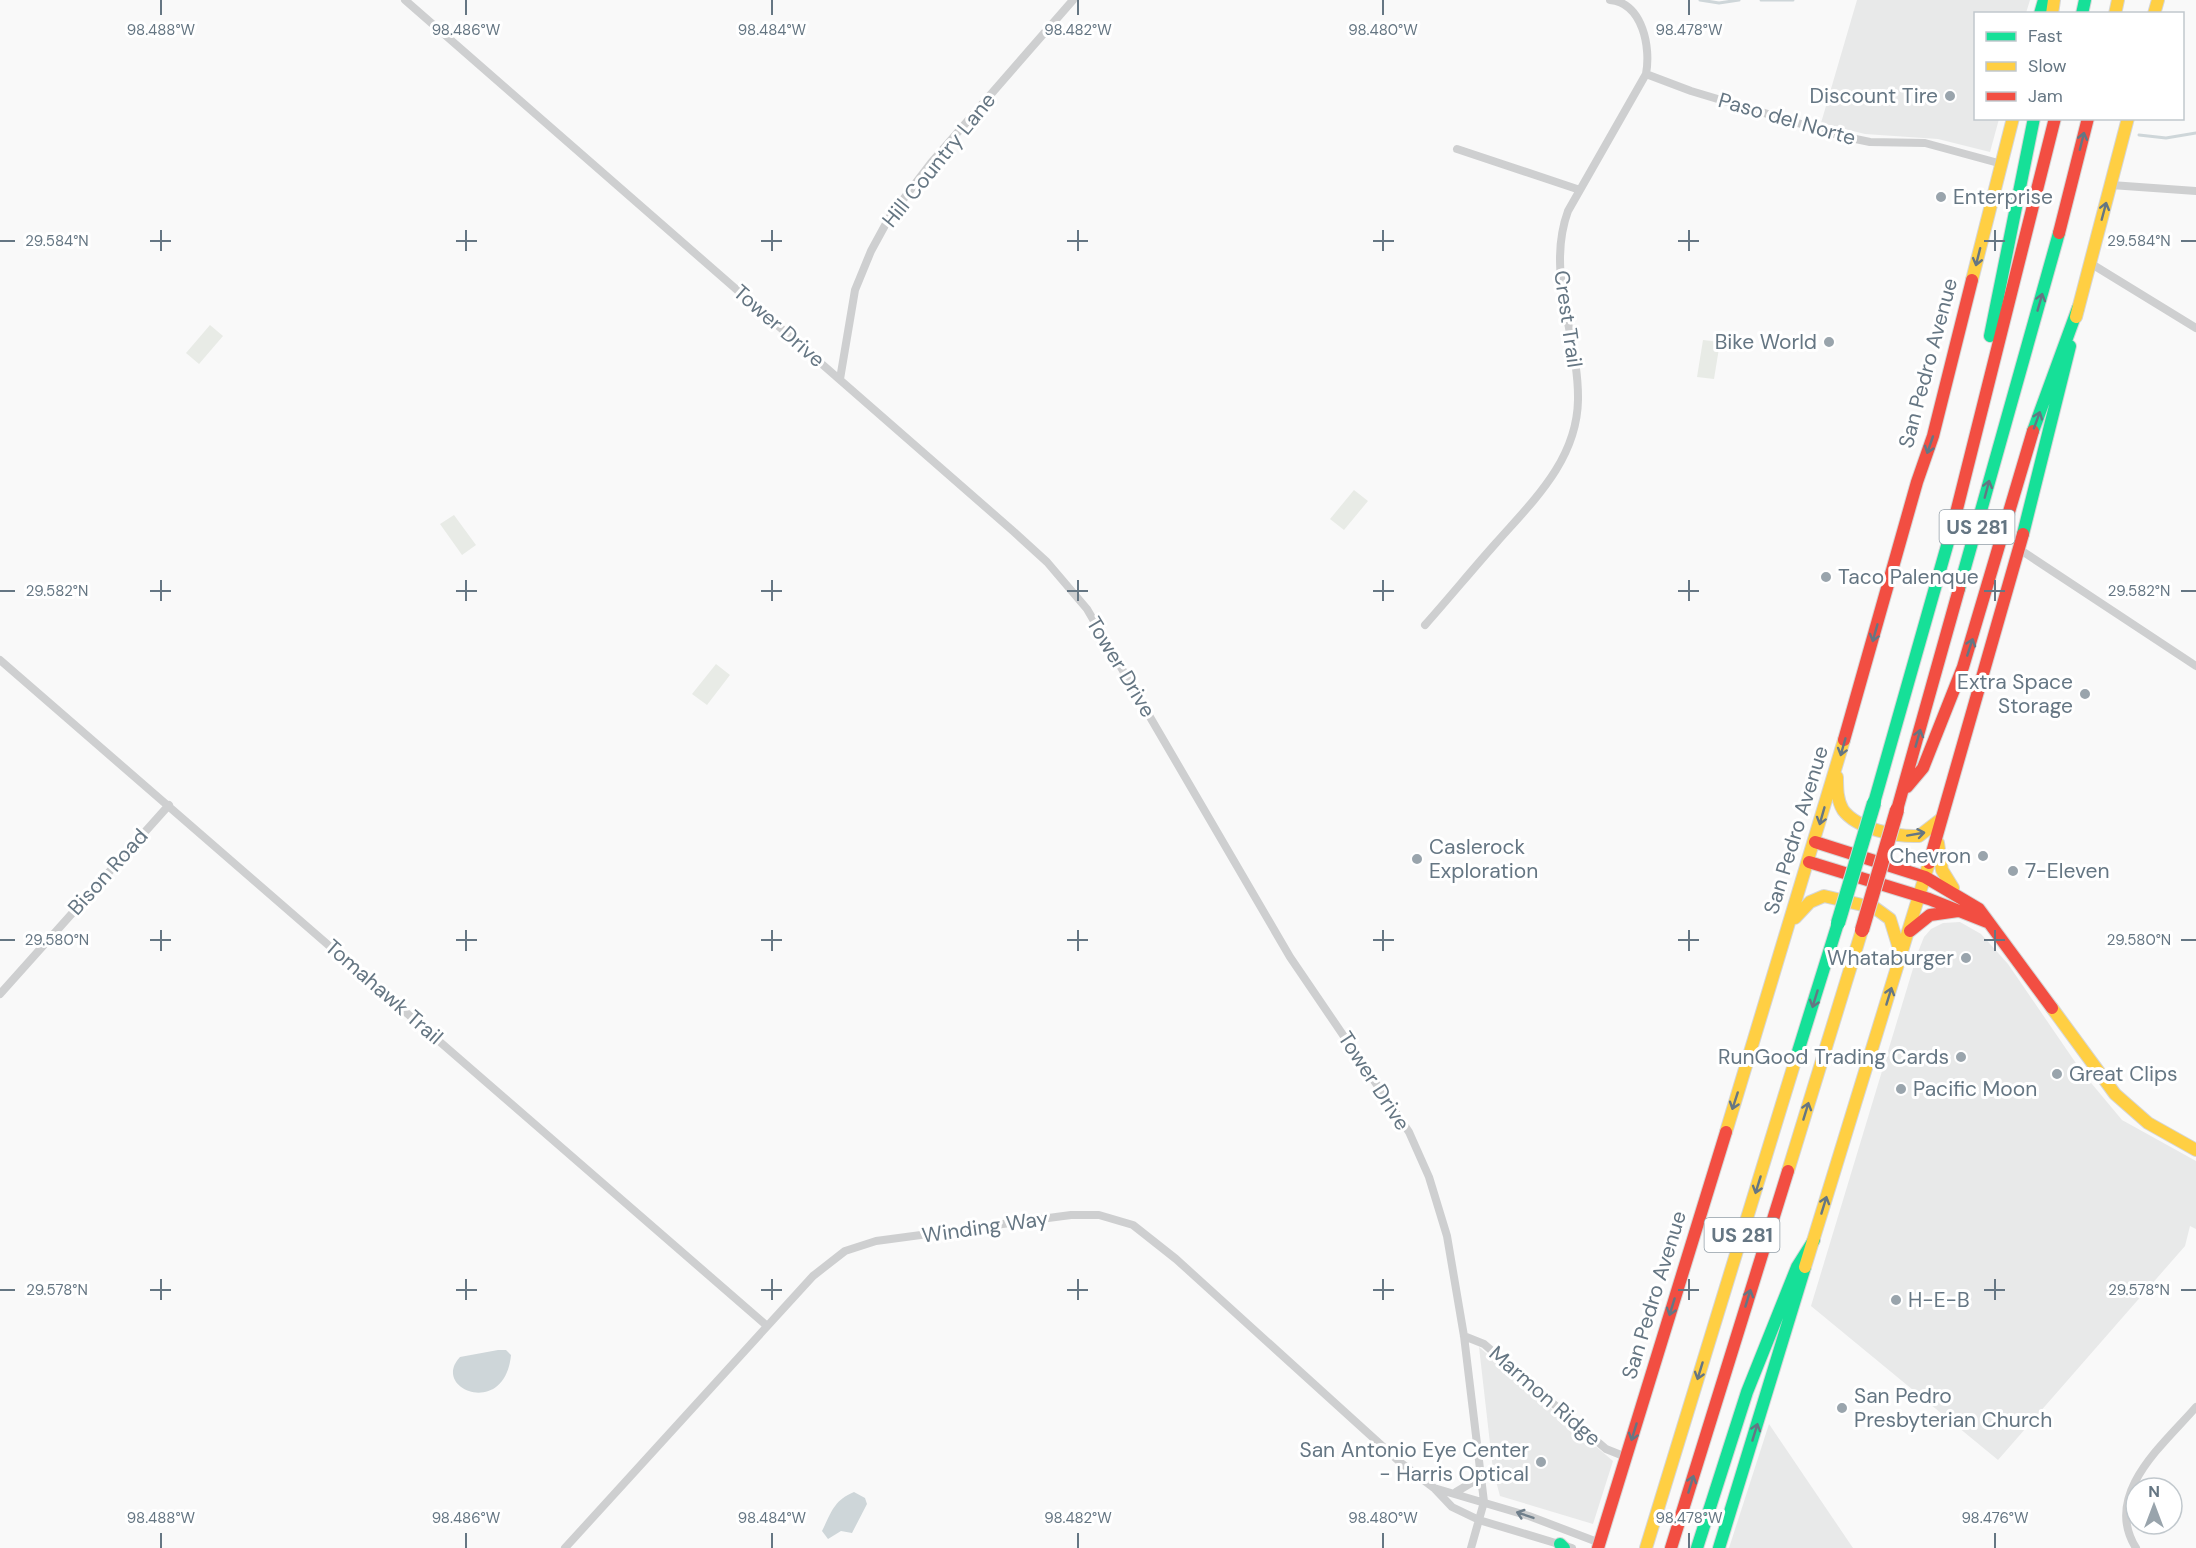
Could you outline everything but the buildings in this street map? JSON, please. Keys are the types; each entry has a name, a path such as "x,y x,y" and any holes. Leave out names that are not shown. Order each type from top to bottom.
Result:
{"main road":[{"name":"San Pedro Avenue","path":"1603,1546 1626,1457 1809,862 1917,482 1933,436 2012,120"},
{"path":"1963,488 1990,332 2011,242 2034,120"},
{"name":"US 281","path":"1646,1548 1874,803 1963,488 2055,120"},
{"name":"US 281","path":"1671,1548 1902,794 2052,259 2087,120"},
{"path":"1719,1548 1939,831 2019,549 2127,120"},
{"path":"1902,794 1923,768 1964,667 2025,452 2078,309"},
{"path":"1836,770 1840,803 1854,820 1912,837 1928,832 1943,817"},
{"path":"1939,831 1942,870 1957,894"},
{"path":"1815,842 1925,877 1979,909 1987,922 2008,945 2115,1094 2148,1123 2196,1150"},
{"path":"1809,862 1919,896 1987,922"},
{"path":"1790,925 1812,899 1825,895 1835,896 1875,908 1886,915 1893,924 1901,956"},
{"path":"1908,933 1918,922 1930,915 1951,910 1962,912"},
{"path":"1697,1548 1747,1392 1797,1267 1814,1240"}],"street":[{"name":"Tower Drive","path":"405,0 1047,562 1087,609 1290,957 1409,1132 1429,1177 1447,1236 1464,1336 1484,1502 1470,1548"},
{"name":"Hill Country Lane","path":"840,379 855,290 871,251 889,218 931,163 1073,0"},
{"name":"Crest Trail","path":"1425,625 1549,483 1570,444 1578,399 1559,256 1564,222 1646,74 1649,55 1645,34 1629,10 1620,3 1610,0"},
{"name":"Paso del Norte","path":"1646,74 1691,91 1855,140 1925,143 2001,164"},
{"path":"1457,148 1580,190"},
{"path":"2111,185 2196,191"},
{"path":"2090,262 2196,328"},
{"path":"2019,549 2196,666"},
{"name":"Tomahawk Trail","path":"0,660 766,1325"},
{"name":"Bison Road","path":"0,994 169,805"},
{"name":"Winding Way","path":"565,1548 766,1325 829,1262 845,1251 876,1241 1071,1215 1099,1215 1120,1219 1133,1225 1176,1259 1401,1463 1434,1488 1452,1508 1479,1520 1565,1547"},
{"name":"Marmon Ridge","path":"1464,1336 1484,1344 1606,1449 1626,1457"},
{"path":"2136,1548 2128,1529 2126,1515 2132,1487 2143,1468 2196,1407"},
{"path":"1456,1492 1471,1483 1480,1468"},
{"name":"Winding Way","path":"1434,1488 1456,1492 1548,1523 1603,1546"},
{"path":"1543,1540 1548,1523"}],"shaded area":[{"path":"1857,0 2030,0 2026,12 1974,12 1974,120 1999,120 1990,152 1938,139 1865,134 1821,123"},
{"path":"210,325 223,336 199,364 186,353"},
{"path":"1703,340 1720,342 1714,379 1697,377"},
{"path":"1354,490 1368,501 1344,530 1330,519"},
{"path":"454,515 476,545 462,555 440,524"},
{"path":"716,664 730,675 707,705 692,694"},
{"path":"1960,922 1981,934 2008,964 2082,1072 2122,1120 2196,1161 2196,1229 2190,1226 2185,1246 1998,1460 1811,1306 1918,952 1924,937 1931,929 1943,923"},
{"path":"1479,1347 1613,1461 1593,1524 1500,1496 1493,1470"},
{"path":"506,1350 511,1355 506,1375 496,1387 484,1392 472,1392 461,1387 454,1379 453,1369 460,1357"},
{"path":"1769,1424 1853,1548 1729,1548"},
{"path":"854,1492 865,1498 867,1504 852,1533 841,1531 828,1539 822,1531 831,1513 837,1503"}],"waterway":[{"path":"1700,0 1719,3 1739,0"},
{"path":"1761,0 1793,0"},
{"path":"2139,135 2166,138 2196,133"}],"traffic: fast":[{"path":"2041,12 2044,0"},
{"path":"2082,12 2085,0"},
{"path":"1990,336 2034,120"},
{"path":"1959,589 2059,233"},
{"path":"2033,431 2078,308"},
{"path":"2023,534 2070,346"},
{"path":"1874,803 1954,521"},
{"path":"1838,923 1874,803"},
{"path":"1796,1058 1838,923"},
{"path":"1697,1548 1747,1392 1797,1267 1814,1240"},
{"path":"1719,1548 1805,1267"},
{"path":"1560,1544 1564,1548"}],"traffic: slow":[{"path":"2052,12 2054,0"},
{"path":"2115,12 2118,0"},
{"path":"2155,12 2158,0"},
{"path":"1972,280 2012,120"},
{"path":"2076,317 2127,120"},
{"path":"1726,1132 1844,740"},
{"path":"1837,777 1838,798 1843,810 1849,817 1867,827 1900,835 1919,836 1941,819"},
{"path":"1938,843 1942,870 1953,888"},
{"path":"1805,1267 1929,863"},
{"path":"1795,918 1810,902 1824,896 1875,908 1890,919 1901,955"},
{"path":"1788,1171 1862,930"},
{"path":"2052,1008 2115,1094 2148,1123 2196,1150"},
{"path":"1646,1548 1796,1058"}],"traffic: jam":[{"path":"1954,521 2054,120"},
{"path":"2059,233 2087,120"},
{"path":"1844,740 1917,482 1933,436 1972,280"},
{"path":"1907,787 1923,768 1963,667 2033,431"},
{"path":"1929,863 2023,534"},
{"path":"1897,810 1959,589"},
{"path":"1862,930 1897,810"},
{"path":"1815,842 1925,877 1979,909 2052,1008"},
{"path":"1809,862 1929,899 1987,922"},
{"path":"1910,931 1930,915 1958,911"},
{"path":"1598,1548 1726,1132"},
{"path":"1671,1548 1788,1171"}],"place":[{"name":"Discount Tire","path":"1950,96"},
{"name":"Enterprise","path":"1941,197"},
{"name":"Bike World","path":"1829,342"},
{"name":"Taco Palenque","path":"1826,577"},
{"name":"Extra Space Storage","path":"2085,694"},
{"name":"Chevron","path":"1983,856"},
{"name":"Caslerock Exploration","path":"1417,859"},
{"name":"7-Eleven","path":"2013,871"},
{"name":"Whataburger","path":"1966,958"},
{"name":"RunGood Trading Cards","path":"1961,1057"},
{"name":"Great Clips","path":"2057,1074"},
{"name":"Pacific Moon","path":"1901,1089"},
{"name":"H-E-B","path":"1896,1300"},
{"name":"San Pedro Presbyterian Church","path":"1842,1408"},
{"name":"San Antonio Eye Center - Harris Optical","path":"1541,1462"}]}
